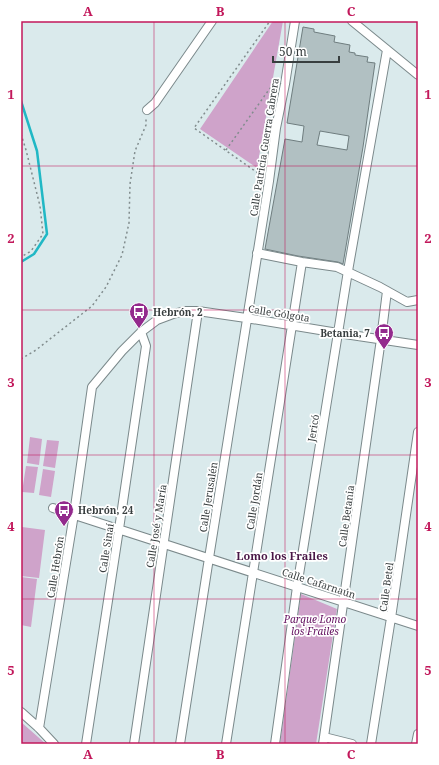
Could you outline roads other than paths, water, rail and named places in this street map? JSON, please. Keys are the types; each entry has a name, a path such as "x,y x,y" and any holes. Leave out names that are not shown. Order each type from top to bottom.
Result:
{"street":[{"path":"146,110 155,103 212,21"},
{"name":"Calle Patricia Guerra Cabrera","path":"257,253 276,128 296,21"},
{"path":"352,21 418,75"},
{"name":"Jericó","path":"275,744 297,587 348,272 387,50"},
{"path":"257,253 337,267 380,287 407,302 418,300"},
{"name":"Calle Jerusalén","path":"180,744 257,253"},
{"name":"Calle Jordán","path":"226,744 302,262"},
{"name":"Calle Betania","path":"324,741 387,291"},
{"name":"Calle Gólgota","path":"141,332 157,320 173,314 185,311 198,311 418,345"},
{"name":"Calle José y María","path":"134,744 198,311"},
{"name":"Calle Hebrón","path":"39,728 74,514 92,387 122,351 141,332"},
{"name":"Calle Sinaí","path":"86,744 146,346 141,332"},
{"name":"Calle Betel","path":"371,744 418,432"},
{"name":"Calle Cafarnaún","path":"53,508 418,626"},
{"path":"21,712 54,744"},
{"path":"416,744 418,734"},
{"path":"324,741 352,744"}],"waterway":[{"path":"21,101 37,151 47,234 34,254 21,262"}],"place":[{"name":"Hebrón, 2","path":"139,329"},
{"name":"Betania, 7","path":"384,350"},
{"name":"Hebrón, 24","path":"64,527"}],"district":[{"name":"Lomo los Frailes","path":"282,555"}],"park label":[{"name":"Parque Lomo los Frailes","path":"315,624"}]}
